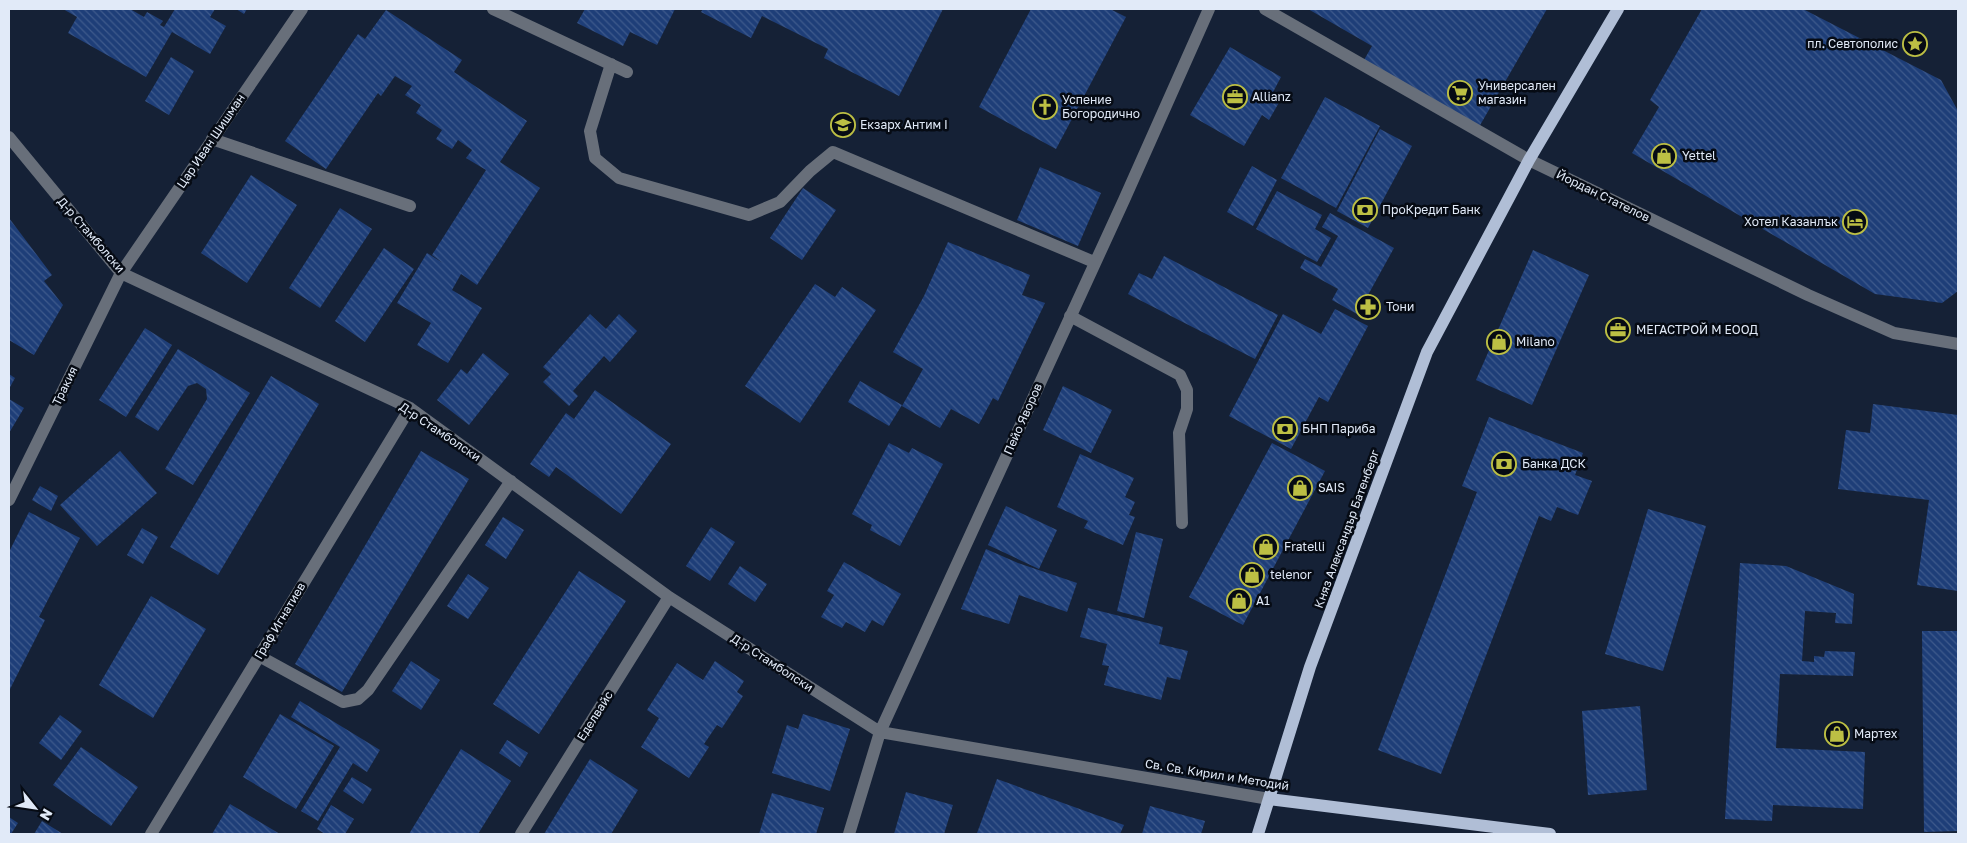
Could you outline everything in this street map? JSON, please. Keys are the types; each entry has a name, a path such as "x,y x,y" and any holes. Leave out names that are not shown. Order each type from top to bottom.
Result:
{"main road":[{"name":"Княз Александър Батенберг","path":"1258,834 1310,667 1427,352 1530,160 1618,9"},
{"name":"Св. Св. Кирил и Методий","path":"1269,799 1550,834"}],"street":[{"name":"Цар Иван Шишман","path":"121,273 302,9"},
{"path":"493,9 626,72"},
{"name":"Пейо Яворов","path":"848,834 880,732 1209,9"},
{"name":"Йордан Стателов","path":"1265,9 1530,160 1808,295 1894,333 1958,344"},
{"path":"612,64 590,131 595,158 619,178 749,215 780,202 810,171 833,152 1094,262"},
{"name":"Д-р Стамболски","path":"9,137 121,273 410,408 669,597 880,732"},
{"path":"212,139 410,206"},
{"name":"Тракия","path":"9,500 121,273"},
{"path":"1070,316 1180,375 1187,390 1187,409 1180,433 1182,523"},
{"name":"Граф Игнатиев","path":"151,834 410,408"},
{"path":"259,656 343,702 358,699 368,690 511,481"},
{"name":"Еделвайс","path":"521,834 669,597"},
{"name":"Св. Св. Кирил и Методий","path":"880,732 1269,799"}],"building":[{"path":"63,9 130,9 144,17 147,12 163,21 160,25 164,27 175,9 215,9 210,17 226,26 210,54 172,32 146,77 68,33 77,17"},
{"path":"236,9 247,9 244,14"},
{"path":"585,9 675,9 657,45 630,32 623,46 577,23"},
{"path":"703,9 943,9 899,96 824,58 828,49 762,16 751,38 701,12"},
{"path":"1031,9 1110,9 1126,17 1056,149 979,107"},
{"name":"Универсален магазин","path":"1308,9 1547,9 1479,127 1364,60 1372,46"},
{"name":"Хотел Казанлък","path":"1702,9 1803,9 1941,80 1958,111 1958,291 1942,303 1875,294 1632,153 1659,107 1650,100"},
{"path":"386,10 462,60 454,72 527,121 500,162 540,188 477,285 461,274 452,290 482,308 448,363 417,345 431,323 397,303 427,253 443,263 432,255 486,170 466,158 472,150 458,140 452,149 436,139 442,130 416,113 421,105 405,95 412,86 395,76 381,96 378,93 326,169 285,141 358,34 365,39"},
{"path":"1230,47 1281,77 1272,94 1281,99 1269,120 1262,115 1244,146 1190,115"},
{"path":"171,57 194,71 169,115 145,101"},
{"path":"1325,97 1380,126 1336,208 1281,178"},
{"path":"1380,129 1412,146 1368,228 1337,211"},
{"path":"1252,166 1277,180 1253,226 1227,212"},
{"path":"1040,167 1101,193 1078,246 1017,220"},
{"path":"251,175 297,205 247,283 201,253"},
{"path":"803,188 836,210 802,260 770,238"},
{"path":"1277,191 1322,215 1315,229 1331,238 1317,262 1256,229"},
{"path":"340,208 372,229 320,308 289,288"},
{"path":"1330,213 1394,248 1368,295 1376,300 1366,319 1332,300 1338,289 1300,268 1305,259 1321,267 1338,236 1322,227"},
{"path":"9,218 52,275 44,281 63,305 34,355 9,340"},
{"path":"948,242 1030,275 1022,295 1045,303 998,401 993,398 979,424 951,409 940,428 902,406 923,369 893,352 924,296"},
{"path":"384,248 414,269 365,342 335,321"},
{"path":"1533,250 1589,275 1532,405 1476,380"},
{"path":"1164,256 1278,315 1255,359 1128,294 1139,273 1152,279"},
{"path":"815,284 835,297 842,287 876,310 800,423 745,386"},
{"path":"1335,309 1368,326 1328,402 1319,397 1291,449 1229,416 1283,314 1321,334"},
{"path":"590,314 606,329 619,314 637,331 610,362 604,356 573,391 578,396 569,406 543,382 551,374 543,367"},
{"path":"145,328 172,345 126,417 99,400"},
{"path":"178,349 250,393 193,485 165,469 207,399 206,389 197,383 188,386 158,431 135,417"},
{"path":"483,353 509,374 469,425 437,400 461,369 467,374"},
{"path":"9,374 15,378 9,389"},
{"path":"271,376 319,404 218,575 170,547"},
{"path":"860,381 902,405 889,426 848,402"},
{"path":"1063,386 1112,410 1091,453 1043,430"},
{"path":"595,390 671,444 621,514 556,467 549,477 530,464 566,413 574,419"},
{"path":"9,399 24,408 9,433"},
{"path":"1873,404 1958,415 1958,591 1917,585 1929,500 1838,489 1846,430 1870,433"},
{"path":"1489,417 1583,453 1575,475 1592,481 1578,515 1557,507 1551,521 1539,516 1441,774 1378,750 1477,492 1462,486"},
{"path":"889,443 909,453 912,448 943,464 900,546 870,530 872,525 852,514"},
{"path":"1272,443 1325,471 1243,625 1189,597"},
{"path":"120,451 157,493 97,546 60,505"},
{"path":"421,451 469,479 342,692 295,664"},
{"path":"1080,454 1134,478 1125,497 1135,502 1129,515 1135,517 1123,545 1084,528 1088,521 1057,507"},
{"path":"40,486 58,496 51,511 32,500"},
{"path":"1006,506 1057,530 1039,569 988,545"},
{"path":"1648,509 1706,526 1663,671 1605,654"},
{"path":"29,512 80,538 39,617 45,620 9,691 9,552"},
{"path":"503,517 524,530 506,559 485,545"},
{"path":"711,527 735,542 710,581 686,566"},
{"path":"142,528 158,537 143,564 127,555"},
{"path":"1136,532 1163,539 1144,618 1117,611"},
{"path":"986,549 1018,563 1077,583 1067,612 1019,595 1009,624 961,609"},
{"path":"844,562 901,594 883,626 872,620 865,632 846,622 842,628 821,617 834,595 827,591"},
{"path":"1740,563 1786,566 1854,594 1852,624 1835,623 1836,613 1805,611 1802,661 1814,662 1814,656 1824,657 1825,651 1855,652 1853,676 1780,674 1776,748 1865,752 1863,809 1773,805 1772,821 1725,819"},
{"path":"740,566 767,584 755,602 728,584"},
{"path":"579,571 626,601 539,734 493,704"},
{"path":"468,574 489,588 468,619 447,606"},
{"path":"151,596 206,629 153,718 99,685"},
{"path":"1088,608 1163,627 1159,644 1188,651 1180,680 1167,677 1161,700 1104,685 1109,666 1102,665 1107,644 1080,637"},
{"path":"1922,631 1958,631 1958,831 1924,832"},
{"path":"411,661 440,680 421,710 392,691"},
{"path":"715,661 744,681 737,692 743,696 722,728 717,725 704,744 709,747 689,778 641,747 659,718 647,710 677,663 703,680"},
{"path":"300,701 380,750 367,772 353,763 318,821 301,811 340,747 291,717"},
{"path":"1640,706 1647,790 1588,795 1582,711"},
{"path":"280,714 334,746 296,809 243,777"},
{"path":"803,714 850,729 830,791 772,773 787,725 798,729"},
{"path":"60,715 82,731 61,760 39,743"},
{"path":"507,740 528,753 520,767 499,753"},
{"path":"81,747 138,787 111,826 53,785"},
{"path":"461,749 511,781 478,834 409,834"},
{"path":"590,759 638,790 611,834 544,834"},
{"path":"352,777 372,789 363,804 343,791"},
{"path":"997,779 1124,825 1120,834 977,833"},
{"path":"906,792 953,805 944,834 894,834"},
{"path":"772,793 824,808 816,834 759,834"},
{"path":"230,804 280,834 212,834"},
{"path":"331,805 354,819 345,834 325,834 317,829"},
{"path":"1150,806 1205,821 1201,834 1142,834"},
{"path":"9,817 18,823 11,834 9,834"},
{"path":"42,821 63,834 34,834"}],"place":[{"name":"пл. Севтополис","path":"1915,44"},
{"name":"Универсален магазин","path":"1460,93"},
{"name":"Allianz","path":"1235,97"},
{"name":"Успение Богородично","path":"1045,107"},
{"name":"Екзарх Антим I","path":"843,125"},
{"name":"Yettel","path":"1664,156"},
{"name":"ПроКредит Банк","path":"1365,210"},
{"name":"Хотел Казанлък","path":"1855,222"},
{"name":"Тони","path":"1368,307"},
{"name":"МЕГАСТРОЙ М ЕООД","path":"1618,330"},
{"name":"Milano","path":"1499,342"},
{"name":"БНП Париба","path":"1285,429"},
{"name":"Банка ДСК","path":"1504,464"},
{"name":"SAIS","path":"1300,488"},
{"name":"Fratelli","path":"1266,547"},
{"name":"telenor","path":"1252,575"},
{"name":"A1","path":"1239,601"},
{"name":"Мартех","path":"1837,734"}]}
